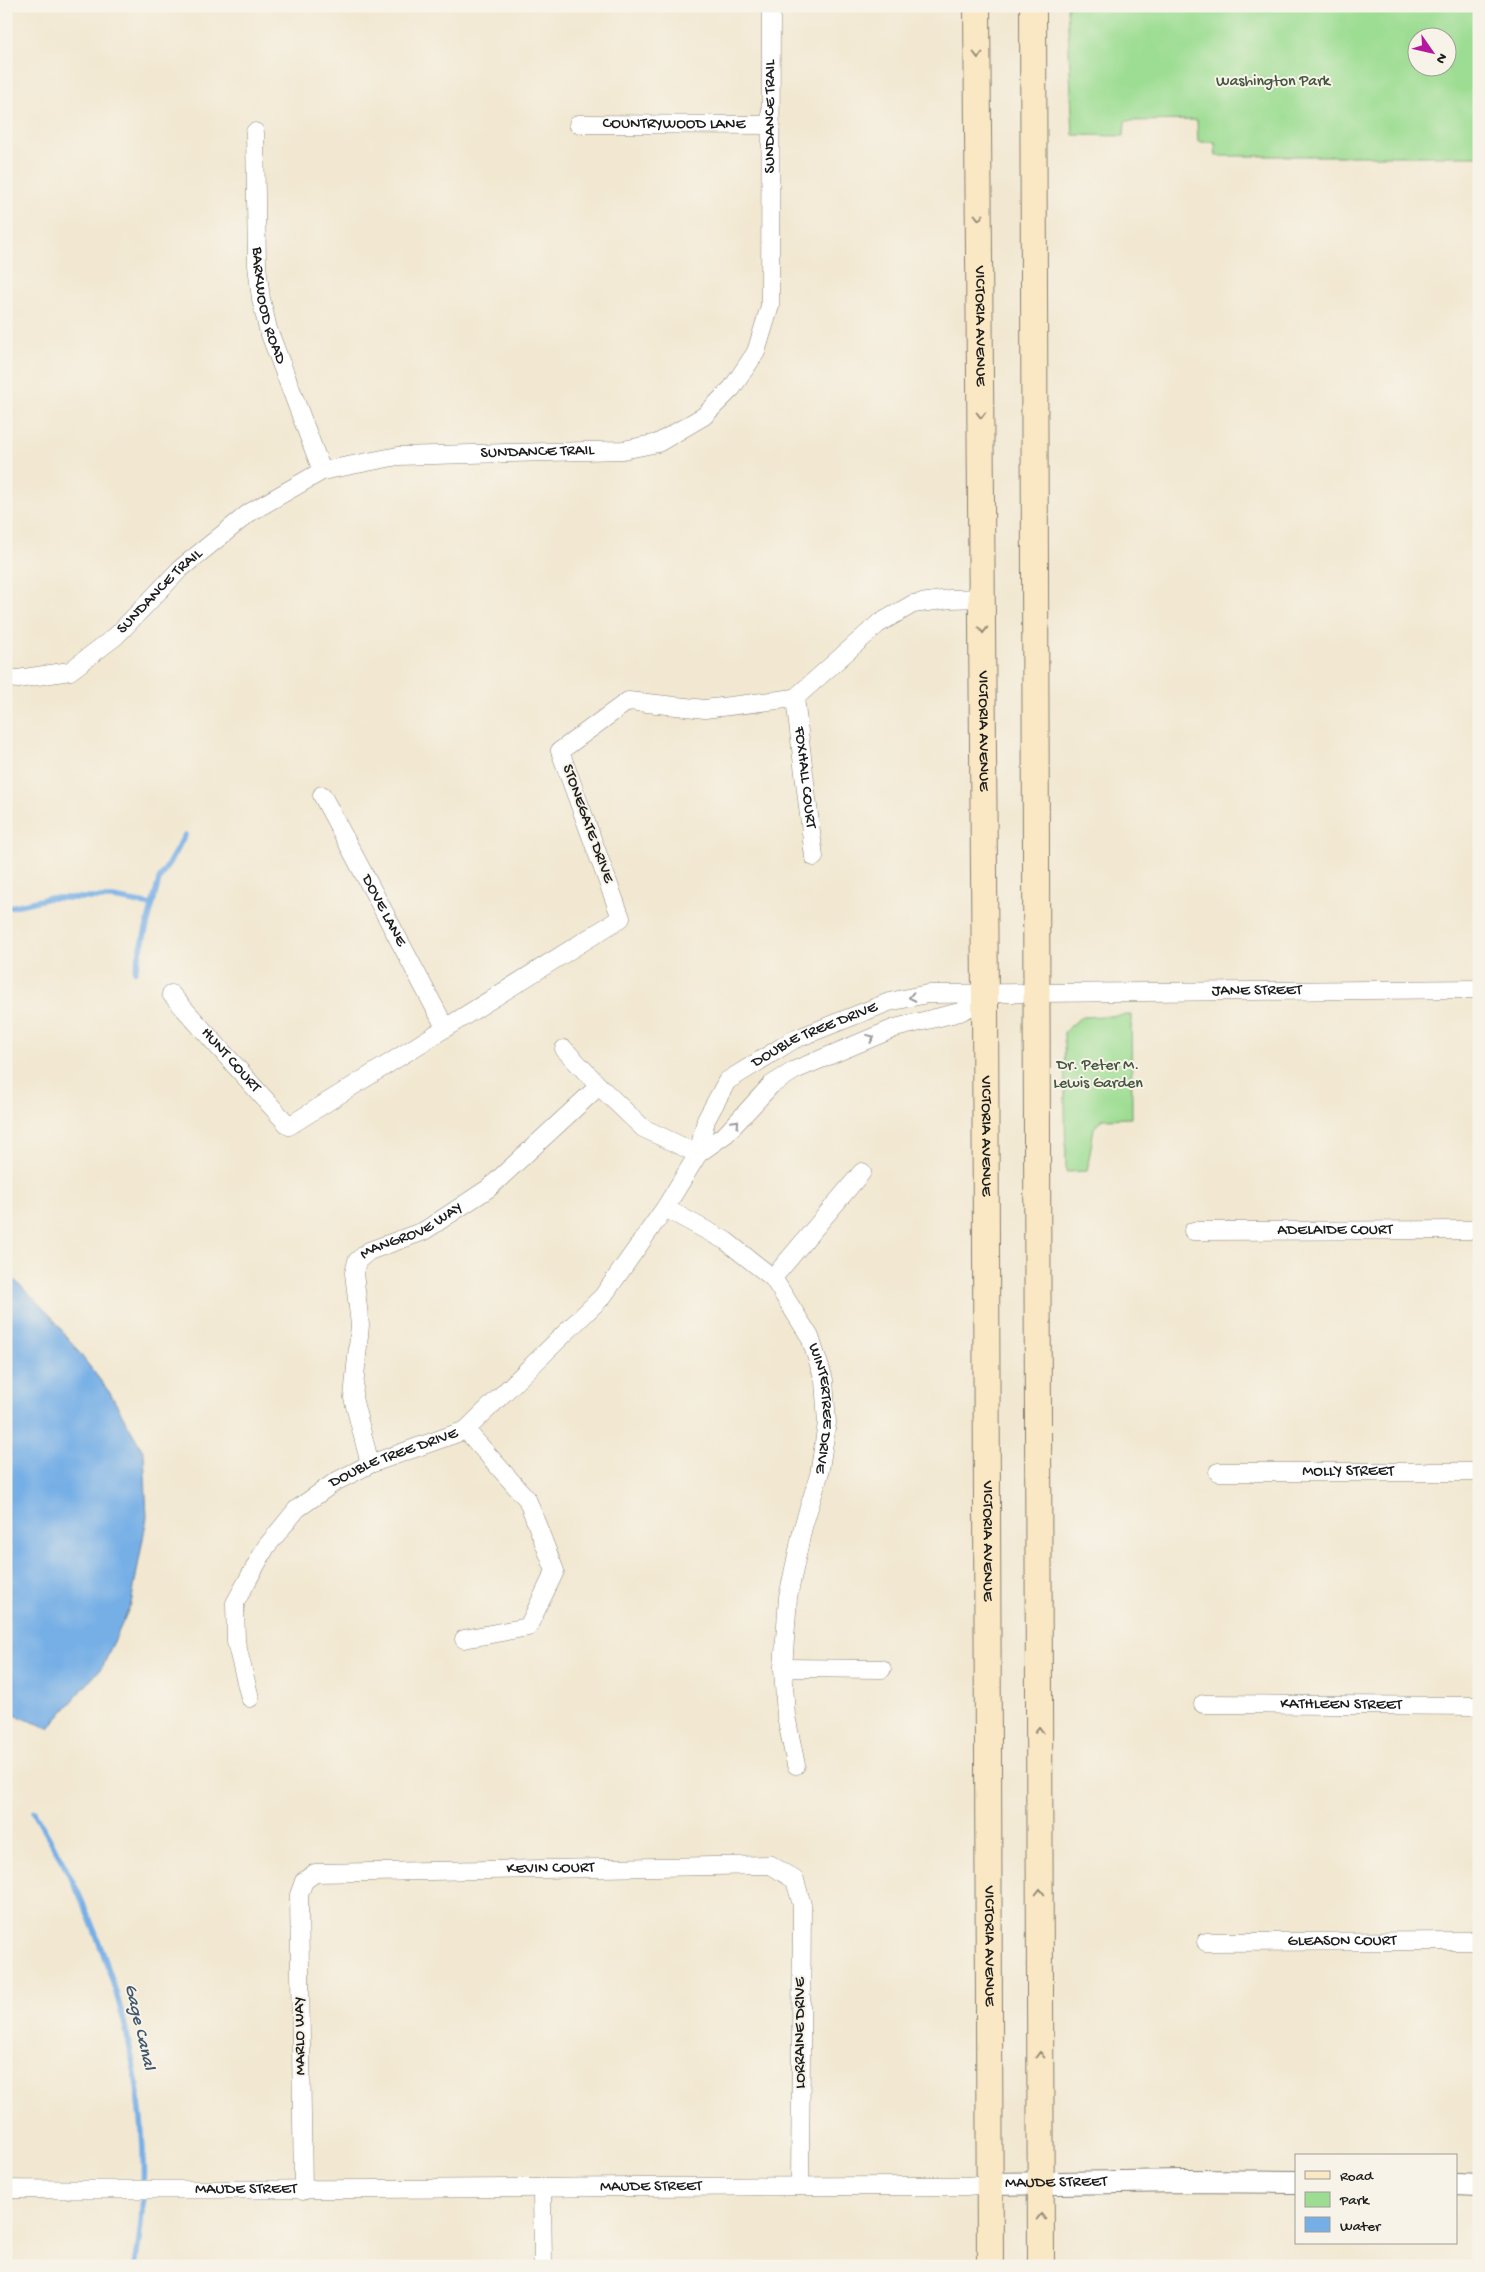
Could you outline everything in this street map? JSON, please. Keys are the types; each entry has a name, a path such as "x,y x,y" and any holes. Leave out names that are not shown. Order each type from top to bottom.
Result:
{"main road":[{"name":"VICTORIA AVENUE","path":"977,6 985,995 990,2266"},
{"path":"1033,6 1040,2266"}],"street":[{"name":"SUNDANCE TRAIL","path":"6,678 18,679 70,671 116,636 180,569 249,512 322,471 398,456 623,450 658,444 704,416 732,388 756,352 770,306 771,6"},
{"name":"COUNTRYWOOD LANE","path":"578,124 771,125"},
{"name":"BARKWOOD ROAD","path":"255,132 257,265 261,299 268,329 322,471"},
{"path":"795,698 878,624 913,604 950,599 982,598"},
{"name":"FOXHALL COURT","path":"795,698 814,857"},
{"name":"STONEGATE DRIVE","path":"290,1126 622,918 560,751 628,701 705,709 795,698"},
{"name":"DOVE LANE","path":"322,795 446,1027"},
{"name":"JANE STREET","path":"1035,993 1479,990"},
{"name":"DOUBLE TREE DRIVE","path":"250,1698 236,1642 235,1602 266,1547 297,1510 335,1482 370,1464 466,1430 603,1296 665,1208 698,1154 706,1120 727,1081 793,1040 889,1002 927,994 961,992 985,995 1035,993"},
{"name":"HUNT COURT","path":"171,994 290,1126"},
{"name":"DOUBLE TREE DRIVE","path":"698,1154 726,1134 771,1085 795,1070 895,1028 960,1012 974,1005 985,995"},
{"path":"564,1049 643,1128 698,1154"},
{"name":"MANGROVE WAY","path":"370,1464 353,1398 360,1325 354,1273 357,1261 368,1251 424,1231 489,1188 599,1086"},
{"path":"773,1278 862,1172"},
{"name":"WINTERTREE DRIVE","path":"665,1208 726,1241 773,1278 810,1337 824,1380 827,1423 819,1475 803,1527 788,1597 783,1668 786,1716 796,1765"},
{"name":"ADELAIDE COURT","path":"1193,1230 1479,1230"},
{"path":"464,1639 528,1627 555,1571 527,1499 466,1430"},
{"name":"MOLLY STREET","path":"1218,1472 1479,1472"},
{"path":"783,1668 882,1670"},
{"name":"KATHLEEN STREET","path":"1203,1704 1479,1706"},
{"name":"KEVIN COURT","path":"304,1880 316,1872 771,1866 795,1880"},
{"name":"MARLO WAY","path":"303,2192 299,1895 304,1880"},
{"name":"LORRAINE DRIVE","path":"795,1880 802,1905 800,2186"},
{"name":"GLEASON COURT","path":"1206,1942 1479,1941"},
{"name":"MAUDE STREET","path":"6,2189 303,2192 800,2186 966,2186 1041,2183 1295,2182"},
{"path":"1458,2184 1479,2184"},
{"path":"542,2189 544,2266"}],"green space":[{"name":"Washington Park","path":"1067,6 1479,6 1479,156 1216,156 1215,142 1198,142 1197,120 1125,121 1124,136 1073,135"},
{"name":"Dr. Peter M. Lewis Garden","path":"1131,1015 1132,1118 1102,1119 1094,1128 1087,1171 1066,1172 1064,1032 1081,1017"}],"water":[{"path":"6,1271 51,1316 110,1393 144,1453 147,1517 131,1604 103,1666 49,1728 6,1712"}],"waterway":[{"path":"135,971 159,880 185,835"},
{"path":"6,908 49,898 113,898 152,905"},
{"name":"Gage Canal","path":"34,1812 65,1866 81,1899 99,1942 127,2032 136,2078 143,2172 141,2219 135,2266"}]}
